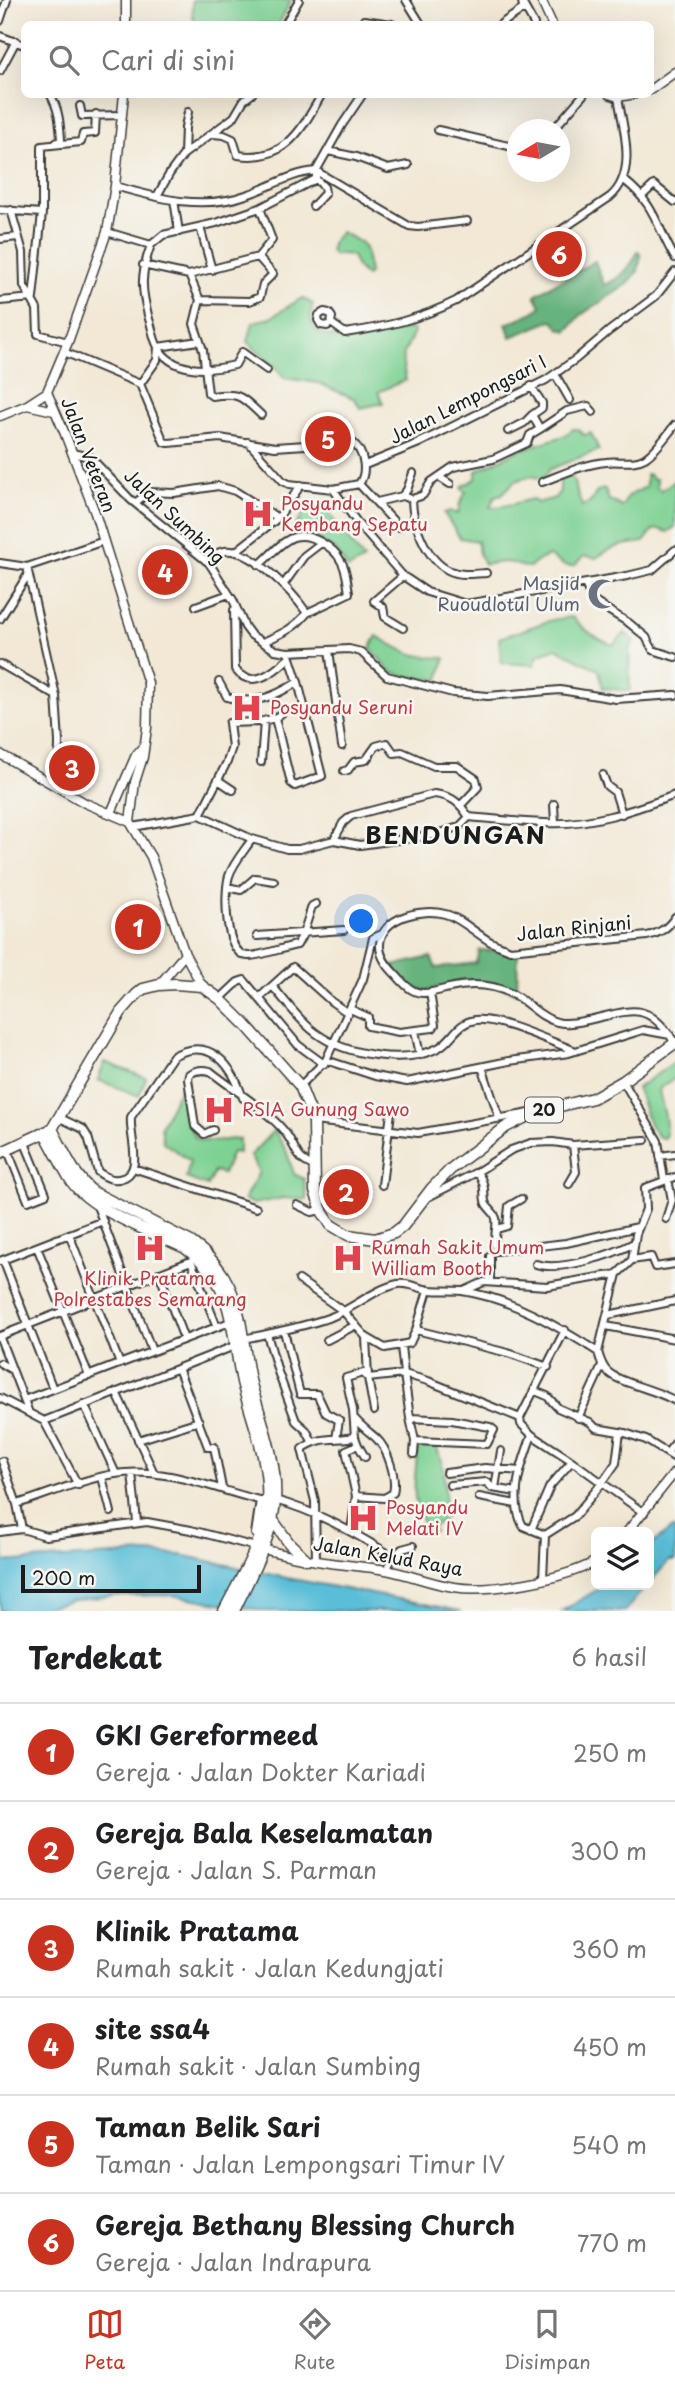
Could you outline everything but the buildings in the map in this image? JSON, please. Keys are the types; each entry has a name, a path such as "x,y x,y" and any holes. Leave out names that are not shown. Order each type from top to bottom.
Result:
{"highway":[{"path":"4,1152 49,1131 60,1118 128,1002 143,989 175,984 202,986 220,999 254,1033 300,1086 314,1121 316,1197 321,1210"},
{"name":"20","path":"321,1210 331,1225 357,1237 375,1239 394,1233 403,1226 432,1188 468,1154 506,1127 536,1112 593,1098 623,1080 672,1039"},
{"path":"49,1131 73,1182 96,1205 191,1242 205,1252 218,1267 236,1304 240,1343 264,1446 272,1518 289,1543 311,1560"},
{"path":"49,1131 86,1186 153,1228 194,1259 217,1281 240,1343"},
{"path":"224,1611 258,1551 268,1501"},
{"path":"234,1611 272,1518"}],"main road":[{"path":"125,21 126,0"},
{"path":"541,0 551,21"},
{"path":"654,87 675,72"},
{"name":"Jalan Veteran","path":"124,98 115,186 107,232 68,342 47,392 82,476 148,683 148,715 143,757 135,782 132,825"},
{"path":"0,416 27,405 47,392"},
{"path":"27,405 54,411"},
{"name":"Jalan Veteran","path":"111,813 136,755 143,747"},
{"path":"0,754 85,803 132,825 152,857 185,954 202,986"},
{"path":"159,985 185,954"},
{"path":"631,1527 675,1472"},
{"name":"Jalan Kelud Raya","path":"258,1551 387,1570 466,1588 543,1579 568,1574 591,1563"}],"street":[{"path":"0,21 7,0"},
{"path":"287,21 299,0"},
{"path":"406,0 419,21"},
{"path":"506,21 521,11 523,3"},
{"path":"523,3 532,21"},
{"path":"0,36 21,44"},
{"path":"0,71 16,41"},
{"path":"53,98 59,118 61,140 56,144"},
{"path":"157,196 184,154 236,115 247,98"},
{"path":"213,134 233,139 237,155 275,152 298,135 320,98"},
{"path":"140,384 157,360 158,347 141,286 143,265 151,245 161,236 260,208 316,175 342,125 360,98"},
{"path":"562,119 581,98"},
{"path":"331,323 345,333 385,327 432,313 456,301 610,197 624,180 627,158 613,98"},
{"path":"80,106 82,116 122,115"},
{"path":"184,154 188,112"},
{"path":"33,298 42,214 44,145 82,142 83,134 95,134 96,114"},
{"path":"438,130 507,146"},
{"path":"328,151 356,157 388,169 408,165"},
{"path":"115,186 200,204 232,200 296,175 316,175 409,226 467,222"},
{"path":"313,206 325,194 316,175"},
{"path":"624,180 642,195 656,216 675,258"},
{"path":"642,195 654,185 675,202"},
{"path":"174,200 178,232"},
{"path":"143,265 189,275 258,257 272,240 260,208"},
{"path":"0,210 42,214"},
{"path":"11,210 23,252 24,286 37,309 39,335 68,342"},
{"path":"200,227 212,270"},
{"path":"107,232 151,245"},
{"path":"0,239 18,237"},
{"path":"200,300 249,301 260,297 263,284 273,274 258,257"},
{"name":"Jalan Lempongsari I","path":"365,465 419,443 555,374 656,296 675,272"},
{"path":"189,275 200,300 194,324 203,350 210,395 238,395 261,415"},
{"path":"0,301 33,298"},
{"path":"158,347 199,341"},
{"path":"158,347 183,366 204,370 235,365 242,352 267,370"},
{"path":"64,352 140,384 164,442 220,438 275,447 352,442 356,444 365,465 359,484"},
{"path":"555,374 570,400"},
{"path":"508,431 534,418 542,405 531,386"},
{"path":"402,496 412,499 423,495 431,482 453,467 493,459 527,443 530,435 575,408 587,406 593,412"},
{"path":"534,418 540,429"},
{"path":"542,482 584,466 607,461 632,462 644,458 675,425"},
{"path":"248,442 283,481 333,489 359,484"},
{"name":"Jalan Sumbing","path":"72,453 90,457 135,503 205,560 231,597 245,627 275,650 288,655 349,649 361,652 387,676 453,694 488,696 560,690 616,699 675,695"},
{"path":"82,476 102,468"},
{"path":"376,502 402,496 407,492 413,473"},
{"path":"439,477 450,484"},
{"path":"359,484 399,527"},
{"path":"235,552 278,517 301,485"},
{"path":"135,503 149,492 174,493 218,486 235,491 278,517"},
{"path":"333,489 359,525 403,576 427,592 466,604 652,570 675,550"},
{"path":"412,499 419,532 433,557 447,569 464,575 486,573"},
{"path":"259,565 293,537 311,538 335,552 341,561 349,593 307,613 294,628 263,642"},
{"path":"0,563 27,567 104,541"},
{"path":"284,584 304,556 321,543"},
{"path":"205,560 224,551 235,552 259,565 284,584 307,613"},
{"path":"27,567 55,696 59,742 58,788"},
{"path":"0,618 27,576"},
{"path":"403,576 374,601 383,607 385,617 403,628"},
{"path":"585,584 593,601 629,623 646,637 653,650 675,657"},
{"path":"196,606 231,597 235,669 250,680 259,679 288,655 299,682 322,776 295,786 291,783 275,718"},
{"path":"329,650 342,746"},
{"path":"0,664 55,696"},
{"path":"219,682 228,697 250,702 278,694 299,682"},
{"path":"200,815 232,747 229,723 264,721 282,713"},
{"path":"261,762 264,721"},
{"path":"344,771 354,762 366,760 376,746 387,743 394,753 404,752 434,766 457,766 476,779 478,787 461,805"},
{"path":"603,775 607,786 615,792 622,814"},
{"path":"218,780 233,790"},
{"path":"334,840 343,823 351,816 434,794 448,796 461,805 469,817"},
{"path":"132,825 200,815 252,839 287,849 299,849 334,840 352,846 433,835 459,827 469,817 555,823 581,821 622,814 675,794"},
{"path":"554,804 555,823"},
{"path":"252,839 232,870 227,887 229,929 235,947 248,956 296,945 303,934 312,906 316,904"},
{"path":"227,887 241,890 254,878 274,881"},
{"name":"Jalan Rinjani","path":"382,934 403,917 434,912 447,914 510,950 647,936 669,927 675,917"},
{"path":"257,936 344,930"},
{"path":"382,934 379,945 385,963 405,985 421,993 461,985 487,986 510,993 552,1021 560,1023 575,1023 616,1013 644,1011 660,1022 672,1039"},
{"path":"300,1086 325,1062 363,979 373,938 382,934"},
{"path":"259,998 293,967 332,1002 368,1017 368,1026 399,1032 434,1027 430,992"},
{"path":"220,999 238,982 244,980 298,1045 325,1062 407,1082 576,1051 643,1030 672,1039"},
{"path":"272,986 313,1031 334,1044 369,1053 403,1057 420,1055 446,1042 465,1022 478,1020 496,1022 576,1051"},
{"path":"415,1031 420,1055"},
{"path":"60,1118 83,1129 98,1172 112,1180 129,1175 133,1168 135,1156 130,1128 131,1117 173,1056 198,1050 216,1055 230,1068 243,1098"},
{"path":"482,1067 499,1117"},
{"path":"214,1130 204,1135 195,1126 189,1074 203,1069 210,1071 275,1121 288,1136 301,1160 316,1166"},
{"path":"623,1080 655,1135 669,1178 673,1200 666,1219"},
{"path":"382,1185 391,1112"},
{"path":"314,1121 427,1133 536,1112"},
{"path":"426,1198 477,1172 498,1156 531,1143 573,1145 645,1140"},
{"path":"4,1152 28,1200 46,1195 25,1143"},
{"path":"569,1184 576,1172 573,1145"},
{"path":"660,1156 675,1154"},
{"path":"133,1168 256,1208"},
{"path":"477,1172 484,1182 486,1204 495,1214 496,1251 566,1243 638,1227"},
{"path":"632,1260 638,1227 646,1209 645,1190 647,1186 669,1178"},
{"path":"496,1229 507,1226 509,1206 521,1199"},
{"path":"96,1205 152,1351"},
{"path":"297,1205 312,1212 321,1210"},
{"path":"53,1389 1,1260 103,1221"},
{"path":"69,1234 120,1364"},
{"path":"536,1264 546,1266 587,1260 634,1243"},
{"path":"37,1247 89,1376"},
{"path":"490,1255 490,1282"},
{"path":"464,1291 479,1283 542,1286 617,1274 632,1260 651,1257 655,1267 675,1264"},
{"path":"29,1413 0,1337 194,1259 216,1327"},
{"path":"159,1273 184,1339"},
{"path":"617,1274 598,1352 602,1366 617,1378 647,1387 675,1401"},
{"path":"299,1280 343,1311 366,1337 380,1348 410,1343 428,1290"},
{"path":"44,1421 240,1343 331,1317 397,1284 428,1290 464,1291 509,1304 565,1331 598,1352"},
{"path":"608,1315 675,1301"},
{"path":"24,1400 230,1322"},
{"path":"327,1340 356,1325"},
{"path":"606,1326 675,1339"},
{"path":"416,1330 508,1353 548,1367"},
{"path":"284,1331 301,1395 317,1394 326,1413 339,1420 336,1439"},
{"path":"565,1331 520,1418 520,1424 532,1436 644,1513"},
{"path":"267,1334 296,1421 306,1430 312,1441"},
{"path":"366,1337 368,1378 374,1411"},
{"path":"401,1346 415,1441 414,1454"},
{"path":"0,1363 12,1370"},
{"path":"578,1418 602,1366"},
{"path":"178,1368 208,1447 214,1447 222,1488"},
{"path":"365,1457 355,1437 346,1379 363,1373 368,1378"},
{"path":"368,1378 404,1374 520,1418"},
{"path":"535,1391 547,1396 558,1408 590,1422 601,1430 620,1432 646,1440 675,1458"},
{"path":"116,1392 154,1473"},
{"path":"0,1398 44,1421 78,1485"},
{"path":"84,1404 116,1474"},
{"path":"354,1418 378,1440 392,1469 395,1483 393,1493 387,1498 356,1496"},
{"path":"410,1418 452,1420 490,1427 494,1431 487,1444 415,1441"},
{"path":"138,1440 199,1421"},
{"path":"545,1535 575,1516 602,1483 617,1462 620,1432"},
{"path":"532,1436 520,1471 516,1504 521,1523 545,1535"},
{"path":"311,1560 314,1492 302,1449 312,1441 325,1438 355,1437"},
{"path":"667,1453 675,1443"},
{"path":"351,1531 356,1496 346,1450 358,1445"},
{"path":"495,1488 501,1451"},
{"path":"2,1461 17,1504 20,1529"},
{"path":"531,1530 550,1486 572,1461"},
{"path":"446,1473 498,1468 520,1471"},
{"path":"132,1473 137,1522"},
{"path":"17,1504 102,1477 154,1473 222,1488 315,1514 351,1531 392,1557"},
{"path":"102,1477 111,1512"},
{"path":"450,1485 487,1482 495,1488 517,1492"},
{"path":"479,1497 516,1504"},
{"path":"255,1534 268,1501"},
{"path":"0,1532 20,1529 46,1536 137,1522 191,1530 258,1551"},
{"path":"543,1579 545,1535"},
{"path":"387,1570 392,1557 402,1549 413,1546"}],"green space":[{"path":"192,0 291,0 280,21 194,21"},
{"path":"341,232 362,243 366,251 369,274 366,276 357,268 352,256 333,255 330,251 333,241"},
{"path":"638,251 641,255 638,271 628,284 581,315 567,331 559,328 553,320 511,337 506,324 534,312 541,306 535,295 595,261 604,285 624,272"},
{"path":"302,298 313,304 312,321 318,331 330,336 346,338 411,328 414,332 403,359 406,380 378,392 383,403 360,408 355,399 318,383 284,378 277,368 248,342 253,322 270,318"},
{"path":"573,429 578,429 584,435 591,433 599,450 550,469 544,477 531,476 515,481 502,494 495,496 490,507 533,499 537,503 555,498 560,491 560,480 566,476 572,477 582,506 591,502 597,491 605,489 609,500 622,507 628,496 646,487 648,474 657,479 657,487 661,490 675,481 675,527 667,532 653,530 644,542 619,546 596,558 584,556 574,566 565,566 549,556 529,567 507,562 484,564 477,541 460,538 444,513 450,511 458,514 466,492 462,489 463,486 476,479 476,471 519,450 564,436"},
{"path":"310,502 331,509 330,515 364,560 348,569 335,549 293,531"},
{"path":"572,617 591,634 613,645 625,633 634,641 629,650 630,691 603,688 599,670 556,648 538,655 534,665 501,663 499,638 552,620"},
{"path":"377,636 409,653 445,658 439,680 405,676 389,670 370,648"},
{"path":"479,950 518,952 517,993 497,984 462,980 427,991 411,987 392,966 431,957 436,968 476,963"},
{"path":"105,1062 146,1078 139,1096 98,1080"},
{"path":"675,1062 675,1078 659,1089 666,1125 665,1138 659,1137 648,1120 637,1088"},
{"path":"182,1084 189,1125 195,1137 209,1141 239,1139 239,1153 232,1152 223,1174 214,1172 207,1186 186,1178 190,1161 163,1142 161,1126"},
{"path":"274,1130 286,1150 294,1174 304,1179 307,1200 283,1198 254,1204 244,1200 259,1172 250,1156"},
{"path":"418,1444 437,1448 444,1470 446,1517 433,1527 434,1531 429,1532 415,1500"}],"water":[{"path":"671,1529 675,1529 675,1561 669,1561 654,1578 654,1543"},
{"path":"147,1553 181,1555 462,1611 266,1611 172,1595 112,1596 70,1601 32,1611 0,1611 0,1562"},
{"path":"597,1590 643,1590 625,1611 562,1611"}],"waterway":[{"path":"1,1534 6,1563"}],"place":[{"name":"Gereja Bethany Blessing Church","path":"559,254"},
{"name":"Taman Belik Sari","path":"328,439"},
{"name":"Posyandu Kembang Sepatu","path":"258,514"},
{"name":"site ssa4","path":"165,572"},
{"name":"Masjid Ruoudlotul Ulum","path":"603,594"},
{"name":"Posyandu Seruni","path":"247,708"},
{"name":"Klinik Pratama","path":"72,768"},
{"name":"GKI Gereformeed","path":"138,927"},
{"name":"RSIA Gunung Sawo","path":"219,1110"},
{"name":"Gereja Bala Keselamatan","path":"346,1192"},
{"name":"Klinik Pratama Polrestabes Semarang","path":"150,1248"},
{"name":"Rumah Sakit Umum William Booth","path":"348,1258"},
{"name":"Posyandu Melati IV","path":"363,1518"}],"district":[{"name":"BENDUNGAN","path":"456,836"}]}
